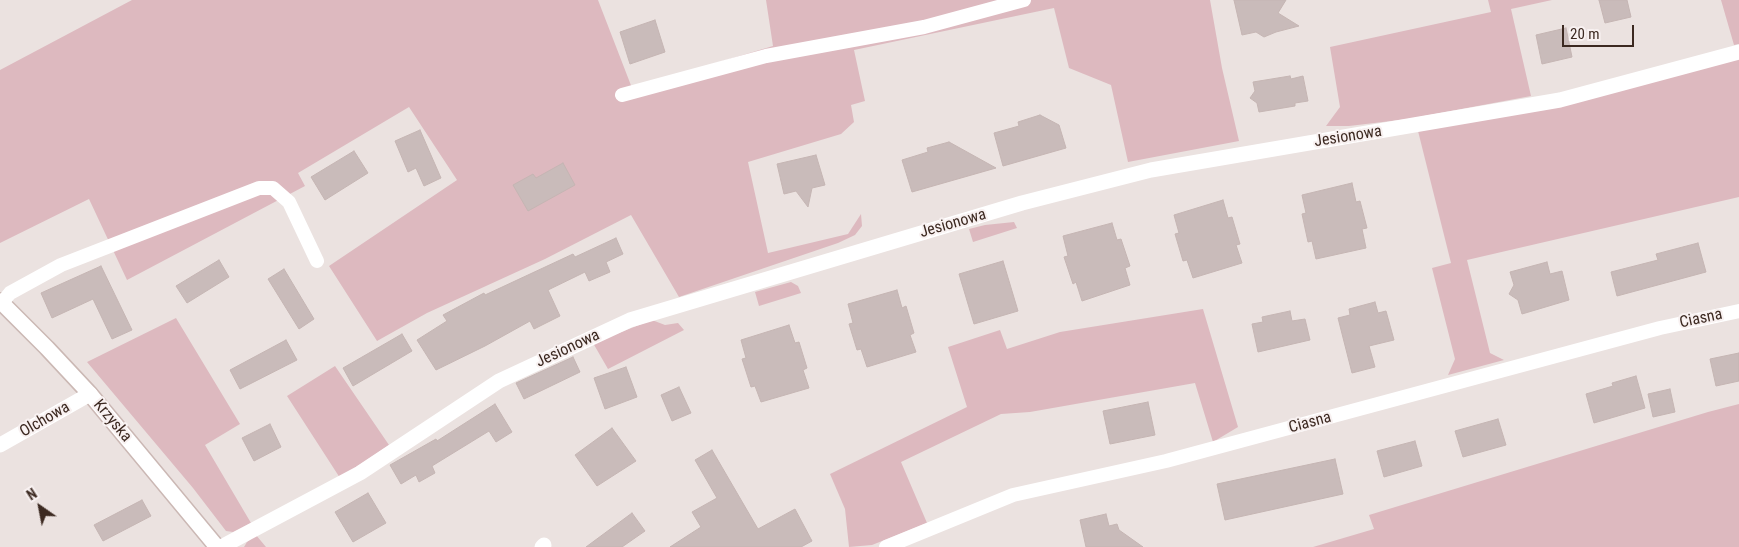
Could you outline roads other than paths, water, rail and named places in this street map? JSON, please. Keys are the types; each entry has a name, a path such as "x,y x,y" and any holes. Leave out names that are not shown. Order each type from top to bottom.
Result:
{"street":[{"name":"Jesionowa","path":"221,547 360,473 498,381 630,320 1022,203 1151,170 1560,100 1739,52"},
{"name":"Krzyska","path":"1,302 90,394 216,547"},
{"name":"Olchowa","path":"0,445 90,394"}],"lane":[{"path":"622,95 766,56 924,27 1024,0"},
{"path":"1,302 10,293 61,265 259,188 273,188 289,202 317,260"},
{"name":"Ciasna","path":"886,547 1013,495 1166,461 1660,328 1739,311"}]}
